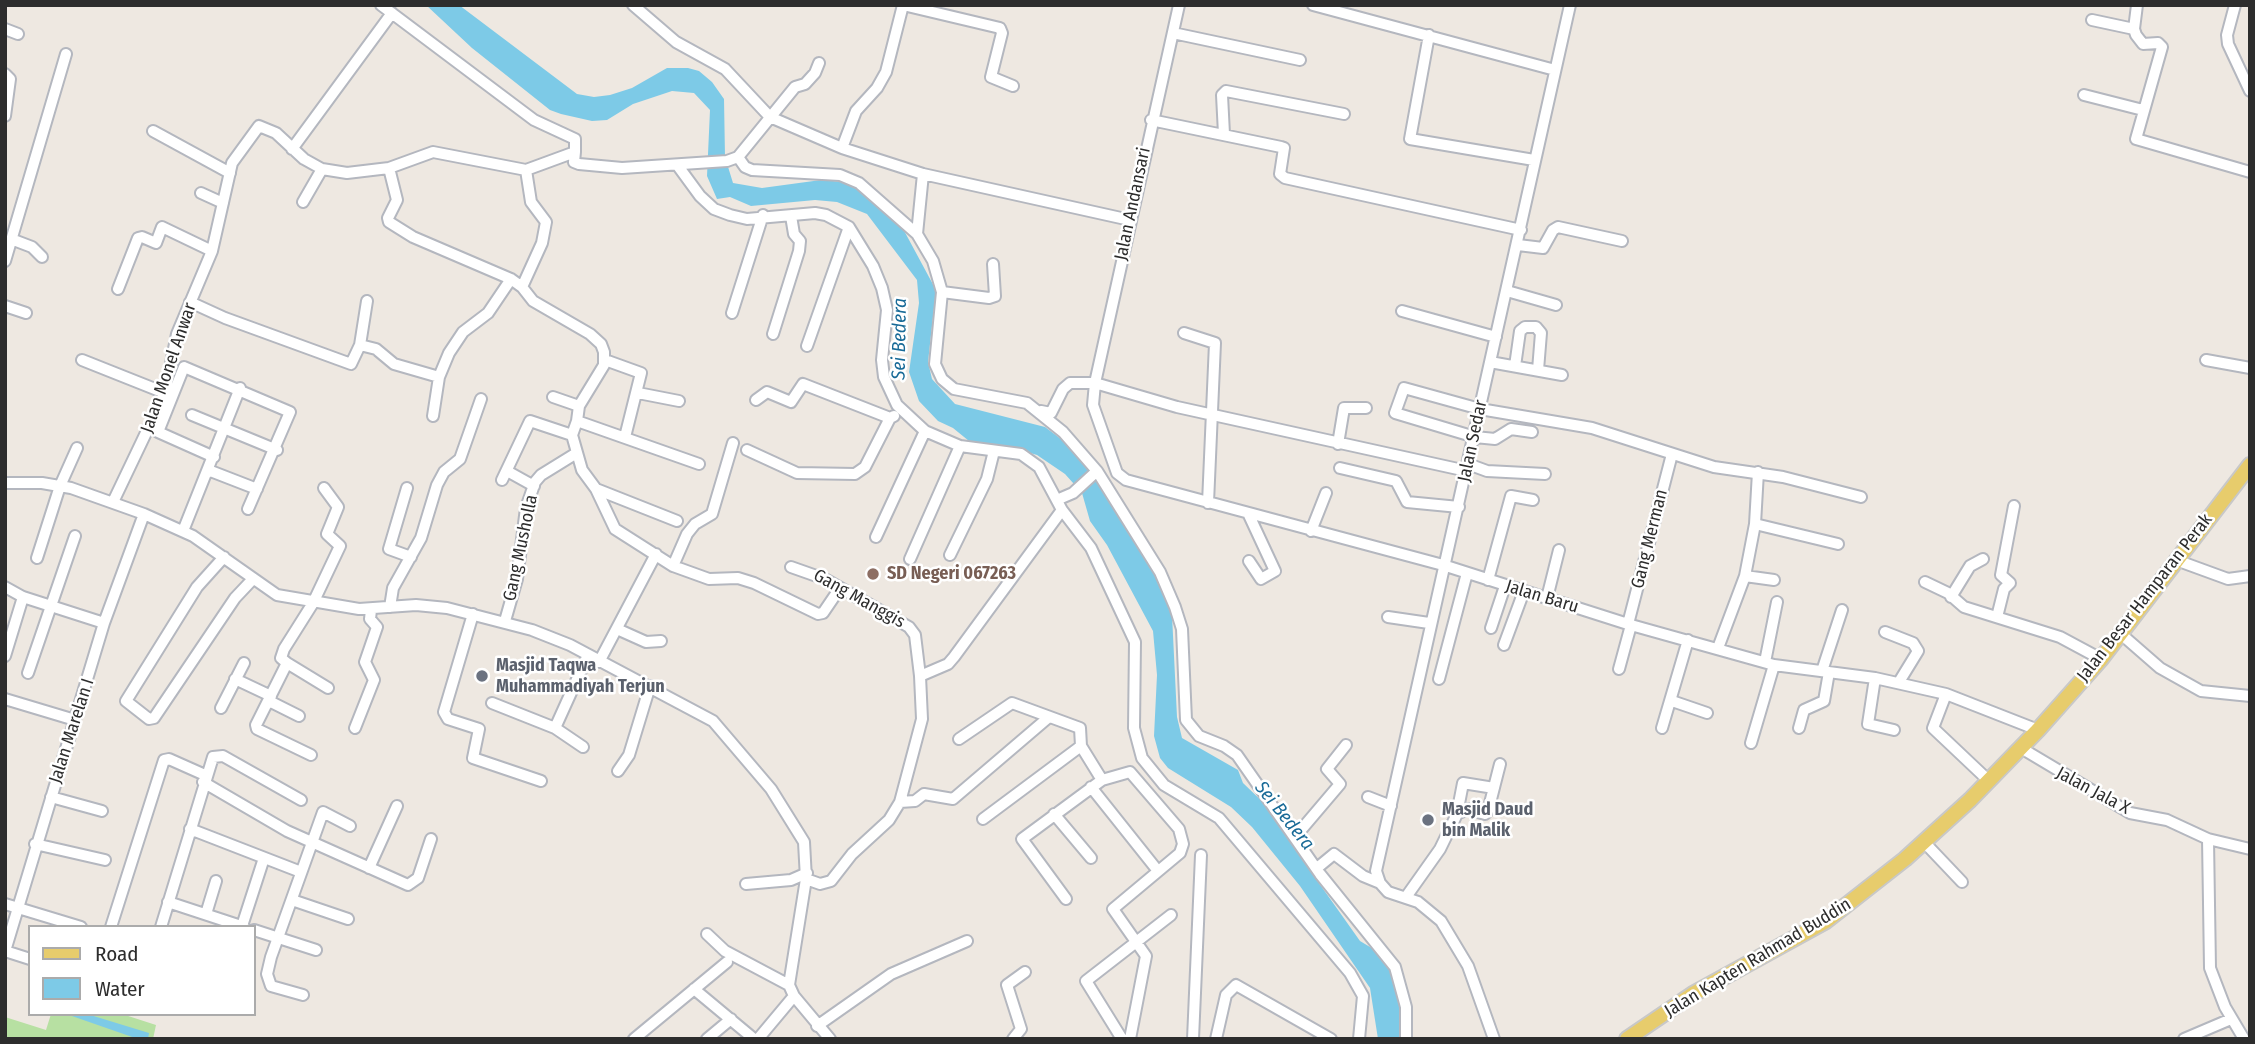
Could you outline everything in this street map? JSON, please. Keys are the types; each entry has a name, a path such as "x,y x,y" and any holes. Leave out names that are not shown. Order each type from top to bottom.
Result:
{"main road":[{"name":"Jalan Besar Hamparan Perak","path":"2038,730 2121,634 2250,465"},
{"name":"Jalan Kapten Rahmad Buddin","path":"1627,1039 1709,986 1800,937 1861,896 1924,842 2038,730"}],"street":[{"path":"382,5 534,120 575,139 574,162 583,165 622,168 727,161 738,156 795,87 804,84 815,73 819,63"},
{"path":"633,5 676,42 703,54 724,69 770,117 842,148 923,174 1130,220"},
{"path":"842,148 856,111 877,88 886,72 903,5 1000,28 1002,33 991,77 1013,86"},
{"name":"Jalan Andansari","path":"1093,405 1095,383 1151,120 1179,5"},
{"path":"1313,5 1555,69"},
{"name":"Jalan Sedar","path":"1378,879 1429,623 1459,507 1570,5"},
{"path":"2137,5 2134,29 2143,44 2158,43 2162,47 2136,135 2138,142 2250,172"},
{"path":"2235,5 2227,35 2228,44 2250,91"},
{"path":"292,149 392,13"},
{"path":"2092,20 2134,29"},
{"path":"5,29 18,34"},
{"path":"1173,33 1300,60"},
{"path":"1429,35 1410,139 1534,160"},
{"path":"5,261 66,54"},
{"path":"5,74 10,79 5,116"},
{"path":"1224,134 1222,95 1226,91 1345,114"},
{"path":"2084,95 2143,110"},
{"path":"1151,120 1284,148 1281,176 1521,230"},
{"name":"Jalan Monel Anwar","path":"113,502 165,393 177,334 212,251 235,158 258,126 275,133 292,149 322,169 347,173 389,169 433,152 445,152 526,170"},
{"path":"153,131 230,173"},
{"path":"522,286 542,243 546,222 532,205 526,170 575,152"},
{"path":"738,156 745,167 752,170 851,177 917,234 933,261 942,292 935,364 942,379 954,389 1032,407 1048,415 1066,385 1076,382 1095,383 1338,444 1487,471 1545,474"},
{"path":"678,166 695,190 714,209 747,219 763,215 826,215 849,227 873,266 882,288 887,310 882,360 884,377 889,391 904,413 925,431 960,446 1010,452 1030,458 1039,467 1060,504 1091,548 1135,642 1133,729 1142,758 1164,785 1219,818 1350,973 1363,996 1359,1039"},
{"path":"303,202 322,169"},
{"path":"389,169 397,200 388,218 389,222 413,237 511,279 522,286 533,301 597,339 603,348 605,360 596,381 579,406 572,435 575,454 619,533 673,566 709,579 738,578 754,583 818,614 823,613 840,588"},
{"path":"917,234 923,174"},
{"path":"201,193 223,203"},
{"path":"5,209 17,213"},
{"path":"732,313 763,215"},
{"path":"773,334 799,251 800,241 794,234 791,216"},
{"path":"118,289 138,238 156,243 162,227 212,251"},
{"path":"807,345 849,227"},
{"path":"1518,245 1542,248 1553,230 1558,227 1622,241"},
{"path":"11,239 32,247 42,257"},
{"path":"942,292 989,298 995,296 993,264"},
{"path":"433,416 439,377 463,332 488,313 511,279"},
{"path":"1507,291 1556,305"},
{"path":"190,302 264,334 351,364 360,345 368,301"},
{"path":"5,306 26,313"},
{"path":"1402,311 1496,337"},
{"path":"1514,366 1520,331 1525,327 1536,327 1541,333 1538,370"},
{"path":"1184,333 1215,342 1214,415 1208,503"},
{"path":"360,345 376,349 394,364 439,377"},
{"path":"82,360 165,393"},
{"path":"605,360 641,373 625,437"},
{"path":"2206,360 2250,368"},
{"path":"1490,362 1562,375"},
{"path":"214,457 158,432 182,370 187,366 290,412 276,450 248,509"},
{"path":"756,400 767,392 791,402 803,384 890,418 904,413"},
{"path":"183,531 240,388"},
{"path":"1532,432 1511,429 1495,439 1395,414 1404,388 1480,409 1592,428 1714,467 1758,472 1861,497"},
{"path":"638,393 679,401"},
{"path":"553,397 579,406"},
{"path":"390,607 393,588 421,538 437,485 460,459 481,399"},
{"name":"Jalan Baru","path":"1093,405 1117,473 1126,480 1443,565 1630,624 1769,664 1899,682 1946,694 2038,730"},
{"path":"1032,407 1063,432 1095,474 1160,572 1182,629 1186,720 1199,736 1224,746 1237,755 1317,868 1395,967 1406,1007 1406,1039"},
{"path":"1338,444 1345,408 1366,408"},
{"path":"192,415 224,426 276,450"},
{"path":"747,450 797,472 855,474 865,467 890,418"},
{"path":"534,485 504,475 530,421 572,435"},
{"path":"577,421 699,464"},
{"path":"876,537 925,431"},
{"path":"673,566 687,534 695,524 712,514 733,443"},
{"path":"910,559 960,446"},
{"path":"37,558 60,486 77,448"},
{"path":"950,555 987,479 994,451"},
{"name":"Gang Musholla","path":"505,621 517,579 526,508 534,485 541,475 575,454"},
{"name":"Gang Merman","path":"1619,669 1672,454"},
{"path":"1340,468 1396,481 1407,502 1459,507"},
{"path":"208,470 257,489"},
{"path":"1718,649 1745,576 1755,524 1758,472"},
{"path":"920,676 948,664 1060,504 1095,474"},
{"path":"5,483 60,486 144,514 183,531 277,595 313,603 370,610 416,605 505,621 552,637 650,685 713,721 735,743 771,789 804,842 807,876 789,985 794,996 830,1039"},
{"path":"324,488 338,507 327,534 340,546 313,603 281,658 328,688"},
{"path":"407,488 389,549 411,557"},
{"path":"596,489 677,521"},
{"path":"1311,531 1326,493"},
{"path":"1489,580 1511,496 1533,500"},
{"path":"1997,617 2004,589 2010,583 2001,575 2014,506"},
{"path":"1248,513 1275,571 1261,579 1249,561"},
{"name":"Jalan Marelan I","path":"5,951 104,623 144,514"},
{"path":"1755,524 1838,544"},
{"path":"28,673 75,536"},
{"path":"1547,598 1559,550"},
{"path":"599,662 656,554"},
{"path":"224,557 197,586 126,701 149,719 153,718 235,598 252,580"},
{"path":"1951,597 1970,566 1983,559"},
{"path":"2176,560 2228,579 2250,576"},
{"name":"Gang Manggis","path":"791,566 804,569 840,588 912,630 917,644 920,676 920,727 900,802 888,820 852,853 831,881 820,884 807,876"},
{"path":"1439,678 1467,573"},
{"path":"1745,576 1774,580"},
{"path":"1925,583 1964,607 2060,637 2101,659"},
{"path":"1491,628 1505,586"},
{"path":"5,587 23,597 104,623"},
{"path":"1504,645 1524,591"},
{"path":"5,656 23,597"},
{"path":"1751,743 1769,664 1777,602"},
{"path":"355,728 374,680 365,662 377,626 370,619 370,610"},
{"path":"1799,728 1804,710 1824,701 1825,672 1842,610"},
{"path":"473,614 443,712 449,719 479,729 474,759 541,781"},
{"path":"1388,617 1429,623"},
{"path":"617,629 646,642 662,641"},
{"path":"1885,632 1913,643 1917,651 1899,682"},
{"path":"2121,634 2160,667 2202,691 2250,696"},
{"path":"1662,728 1688,640"},
{"path":"555,728 588,655"},
{"path":"221,708 244,663"},
{"path":"287,663 257,729 311,755"},
{"path":"1874,678 1868,724 1894,730"},
{"path":"235,679 299,716"},
{"path":"618,771 629,755 650,685"},
{"path":"1946,694 1933,728 1988,780"},
{"path":"5,699 75,720"},
{"path":"1672,701 1707,713"},
{"path":"492,703 555,728 583,747"},
{"path":"959,739 1009,703 1080,728 1081,746 1102,780"},
{"path":"900,802 915,801 924,794 953,799 1049,716"},
{"path":"1295,837 1340,784 1327,769 1346,745"},
{"path":"983,819 1081,746"},
{"name":"Jalan Jala X","path":"2021,748 2130,813 2167,820 2208,839 2250,849"},
{"path":"162,925 204,779 213,757 223,756 301,800"},
{"path":"112,925 164,760 169,759 204,779 287,831 408,885 413,883 431,839"},
{"path":"1457,814 1468,809 1486,813 1500,764"},
{"path":"1066,899 1022,843 1024,836 1102,780 1130,772 1179,829 1183,844 1180,853 1113,909 1146,957 1130,1039"},
{"path":"1406,897 1440,849 1457,814 1463,783 1494,788"},
{"path":"1091,787 1158,871"},
{"path":"51,797 102,811"},
{"path":"1368,797 1391,806"},
{"path":"369,868 397,806"},
{"path":"303,995 270,985 267,974 323,812 351,826"},
{"path":"1054,814 1091,858"},
{"path":"190,829 301,872"},
{"path":"2208,839 2210,968 2232,1020 2244,1035"},
{"path":"1924,842 1962,882"},
{"path":"36,844 105,860"},
{"path":"1317,868 1334,854 1363,876 1378,879 1388,892 1406,897 1427,908 1458,946 1494,1039"},
{"path":"1193,1039 1201,855"},
{"path":"243,925 264,858"},
{"path":"746,884 807,876"},
{"path":"206,914 216,881"},
{"path":"292,901 348,919"},
{"path":"168,902 240,925"},
{"path":"5,904 74,925"},
{"path":"1122,1039 1086,981 1171,915"},
{"path":"256,931 316,950"},
{"path":"707,934 725,951 789,985"},
{"path":"817,1026 891,974 967,941"},
{"path":"5,951 28,958"},
{"path":"634,1039 727,962"},
{"path":"1013,1039 1021,1029 1007,985 1025,972"},
{"path":"1216,1039 1226,995 1236,985 1331,1039"},
{"path":"694,989 756,1039 794,996"},
{"path":"707,1039 731,1020"},
{"path":"2184,1039 2232,1020"}],"green space":[{"path":"50,1016 128,1016 156,1025 153,1039 5,1039 5,1017 46,1030"}],"water":[{"path":"426,5 459,5 577,94 594,97 610,95 632,88 667,68 699,71 712,82 724,99 725,157 733,183 762,188 821,180 844,182 855,185 901,225 936,290 928,362 932,379 955,404 1045,427 1065,442 1102,487 1158,580 1172,615 1177,717 1182,738 1238,770 1243,783 1268,807 1306,855 1309,869 1360,941 1380,953 1391,973 1406,1021 1404,1039 1378,1039 1370,988 1300,886 1252,827 1231,807 1168,768 1160,758 1154,736 1157,675 1153,631 1107,545 1090,521 1082,493 1065,474 1037,455 969,441 953,428 938,421 919,401 909,372 919,303 917,280 867,214 837,202 815,200 751,206 730,197 717,199 707,176 710,110 694,93 672,91 633,104 607,120 592,121 561,114 550,110 472,48"},
{"path":"72,1016 94,1016 149,1033 148,1039 138,1039"}],"place":[{"name":"SD Negeri 067263","path":"873,574"},
{"name":"Masjid Taqwa Muhammadiyah Terjun","path":"482,676"},
{"name":"Masjid Daud bin Malik","path":"1428,820"}],"water label":[{"name":"Sei Bedera","path":"900,339"},
{"name":"Sei Bedera","path":"1284,816"}]}
